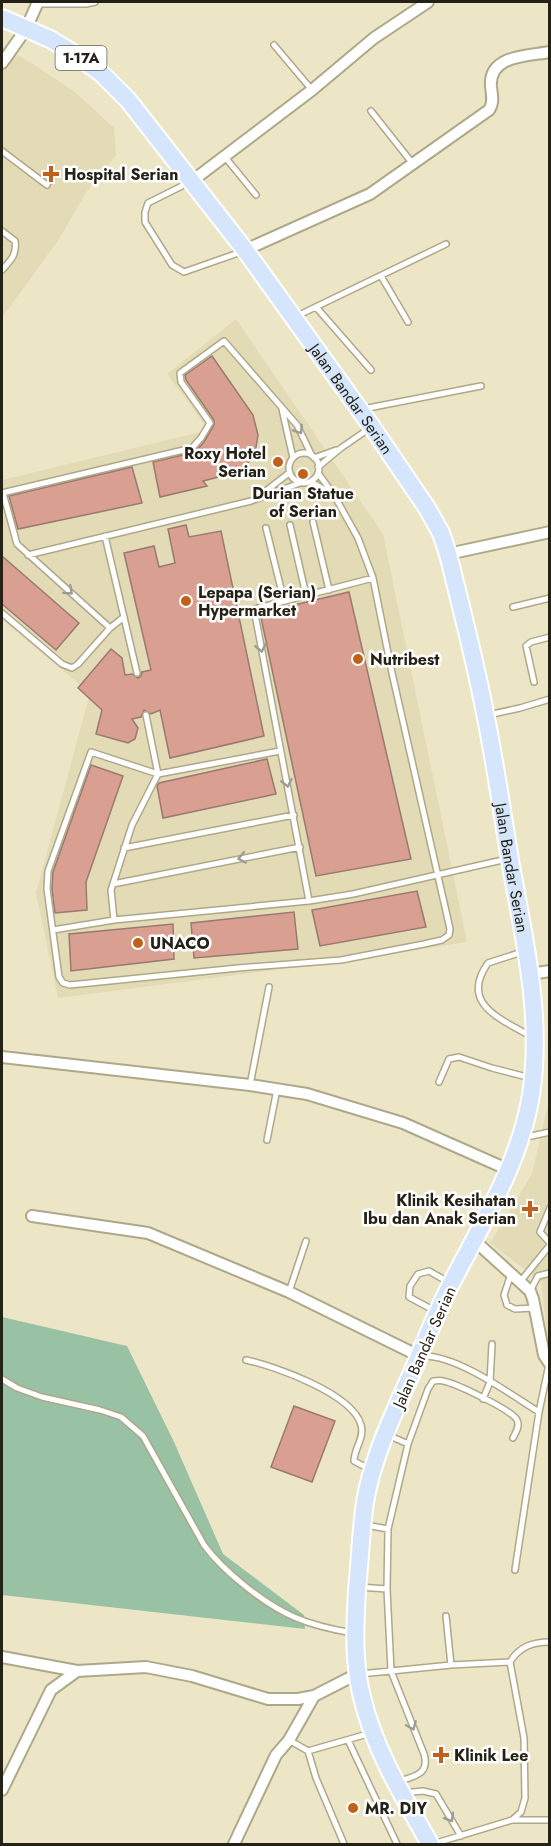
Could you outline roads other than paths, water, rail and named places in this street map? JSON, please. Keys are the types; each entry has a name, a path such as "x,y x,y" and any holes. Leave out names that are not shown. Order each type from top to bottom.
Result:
{"main road":[{"name":"Jalan Bandar Serian","path":"2,18 58,43 101,73 128,100 245,250 372,427 427,508 441,533 486,715 530,974 536,1040 530,1099 520,1139 508,1170 451,1284 372,1471 365,1500 354,1633 357,1674 362,1701 399,1788 432,1845"}],"street":[{"path":"192,181 312,90 374,38 428,2"},
{"path":"2,63 44,3"},
{"path":"245,250 370,194 491,107 491,81 494,69 500,63 549,52"},
{"path":"448,554 549,532"},
{"path":"530,974 549,971"},
{"path":"2,1057 250,1085 307,1094 403,1123 508,1170"},
{"path":"32,1216 148,1233 289,1292 419,1356"},
{"path":"475,1240 530,1291 544,1355 549,1364"},
{"path":"2,1657 77,1671 146,1667 192,1677 268,1699 298,1699 314,1696 357,1674"},
{"path":"2,1790 51,1690 77,1671"},
{"path":"234,1845 276,1755 289,1740 314,1696"}],"lane":[{"path":"44,3 86,4 95,2"},
{"path":"274,45 312,90"},
{"path":"371,111 413,164"},
{"path":"2,151 47,185"},
{"path":"224,156 256,195"},
{"path":"192,181 148,202 145,212 145,222 172,265 184,272 245,250"},
{"path":"2,231 15,241 16,249 14,257 2,270"},
{"path":"294,318 446,244"},
{"path":"381,276 408,322"},
{"path":"316,307 371,370"},
{"path":"110,628 17,544 2,493 192,448 210,423 181,382 180,373 224,341 297,425 318,470 358,538 373,578 450,929 448,935 442,940 341,960 70,985 63,983 59,977 47,889 48,872 91,752 158,774 280,751"},
{"path":"359,410 481,386"},
{"path":"282,407 293,458"},
{"path":"28,555 251,501 300,483 310,482 316,477 318,470 341,448 372,427"},
{"path":"300,483 290,473 290,462 293,458 302,454 313,457 341,448"},
{"path":"251,501 290,473"},
{"path":"310,482 334,495"},
{"path":"313,522 329,590"},
{"path":"290,525 306,595"},
{"path":"266,528 284,601"},
{"path":"105,536 137,673"},
{"path":"309,901 254,609 373,578"},
{"path":"513,607 549,598"},
{"path":"2,613 62,664 72,668 110,628 124,617"},
{"path":"534,682 525,646 549,637"},
{"path":"486,715 549,699"},
{"path":"114,920 111,890 132,825 158,774 146,715"},
{"path":"124,848 294,814"},
{"path":"113,884 300,847"},
{"path":"53,930 114,920 309,901 353,894 510,858"},
{"path":"527,951 488,963 477,983 480,1001 500,1019 536,1040"},
{"path":"250,1085 269,987"},
{"path":"439,1082 449,1059 459,1057 533,1078"},
{"path":"267,1140 278,1089"},
{"path":"520,1139 549,1132"},
{"path":"520,1282 549,1244 540,1232 549,1208"},
{"path":"289,1292 306,1241"},
{"path":"438,1313 410,1297 410,1286 418,1274 429,1271 451,1284"},
{"path":"511,1273 504,1295 507,1305 515,1309 535,1308"},
{"path":"530,1291 538,1276 549,1273"},
{"path":"483,1399 490,1382 492,1344"},
{"path":"419,1356 441,1358 490,1382 539,1412"},
{"path":"246,1360 270,1365 303,1378 344,1403 356,1414 362,1429 354,1461 372,1471"},
{"path":"515,1570 539,1412 549,1364"},
{"path":"2,1379 17,1388 42,1397 121,1417 143,1436 215,1561 267,1602 295,1617 354,1633"},
{"path":"399,1788 425,1769 426,1763 391,1671 387,1589 388,1529 408,1444 428,1389 433,1382 441,1380 509,1412 516,1418 517,1430 513,1438"},
{"path":"386,1434 408,1444"},
{"path":"363,1524 388,1529"},
{"path":"358,1587 387,1589"},
{"path":"446,1616 451,1665"},
{"path":"512,1820 521,1812 525,1798 524,1738 510,1662 515,1653 526,1646 549,1642"},
{"path":"357,1674 510,1662"},
{"path":"308,1751 374,1732"},
{"path":"289,1740 308,1751 316,1778 344,1845"},
{"path":"348,1740 397,1845"},
{"path":"399,1788 436,1794 461,1836"},
{"path":"432,1845 512,1820 549,1820"}],"place":[{"name":"Hospital Serian","path":"51,174"},
{"name":"Roxy Hotel Serian","path":"278,462"},
{"name":"Durian Statue of Serian","path":"303,474"},
{"name":"Lepapa (Serian) Hypermarket","path":"186,601"},
{"name":"Nutribest","path":"358,659"},
{"name":"UNACO","path":"138,943"},
{"name":"Klinik Kesihatan Ibu dan Anak Serian","path":"530,1209"},
{"name":"Klinik Lee","path":"441,1755"},
{"name":"MR. DIY","path":"353,1808"}]}
